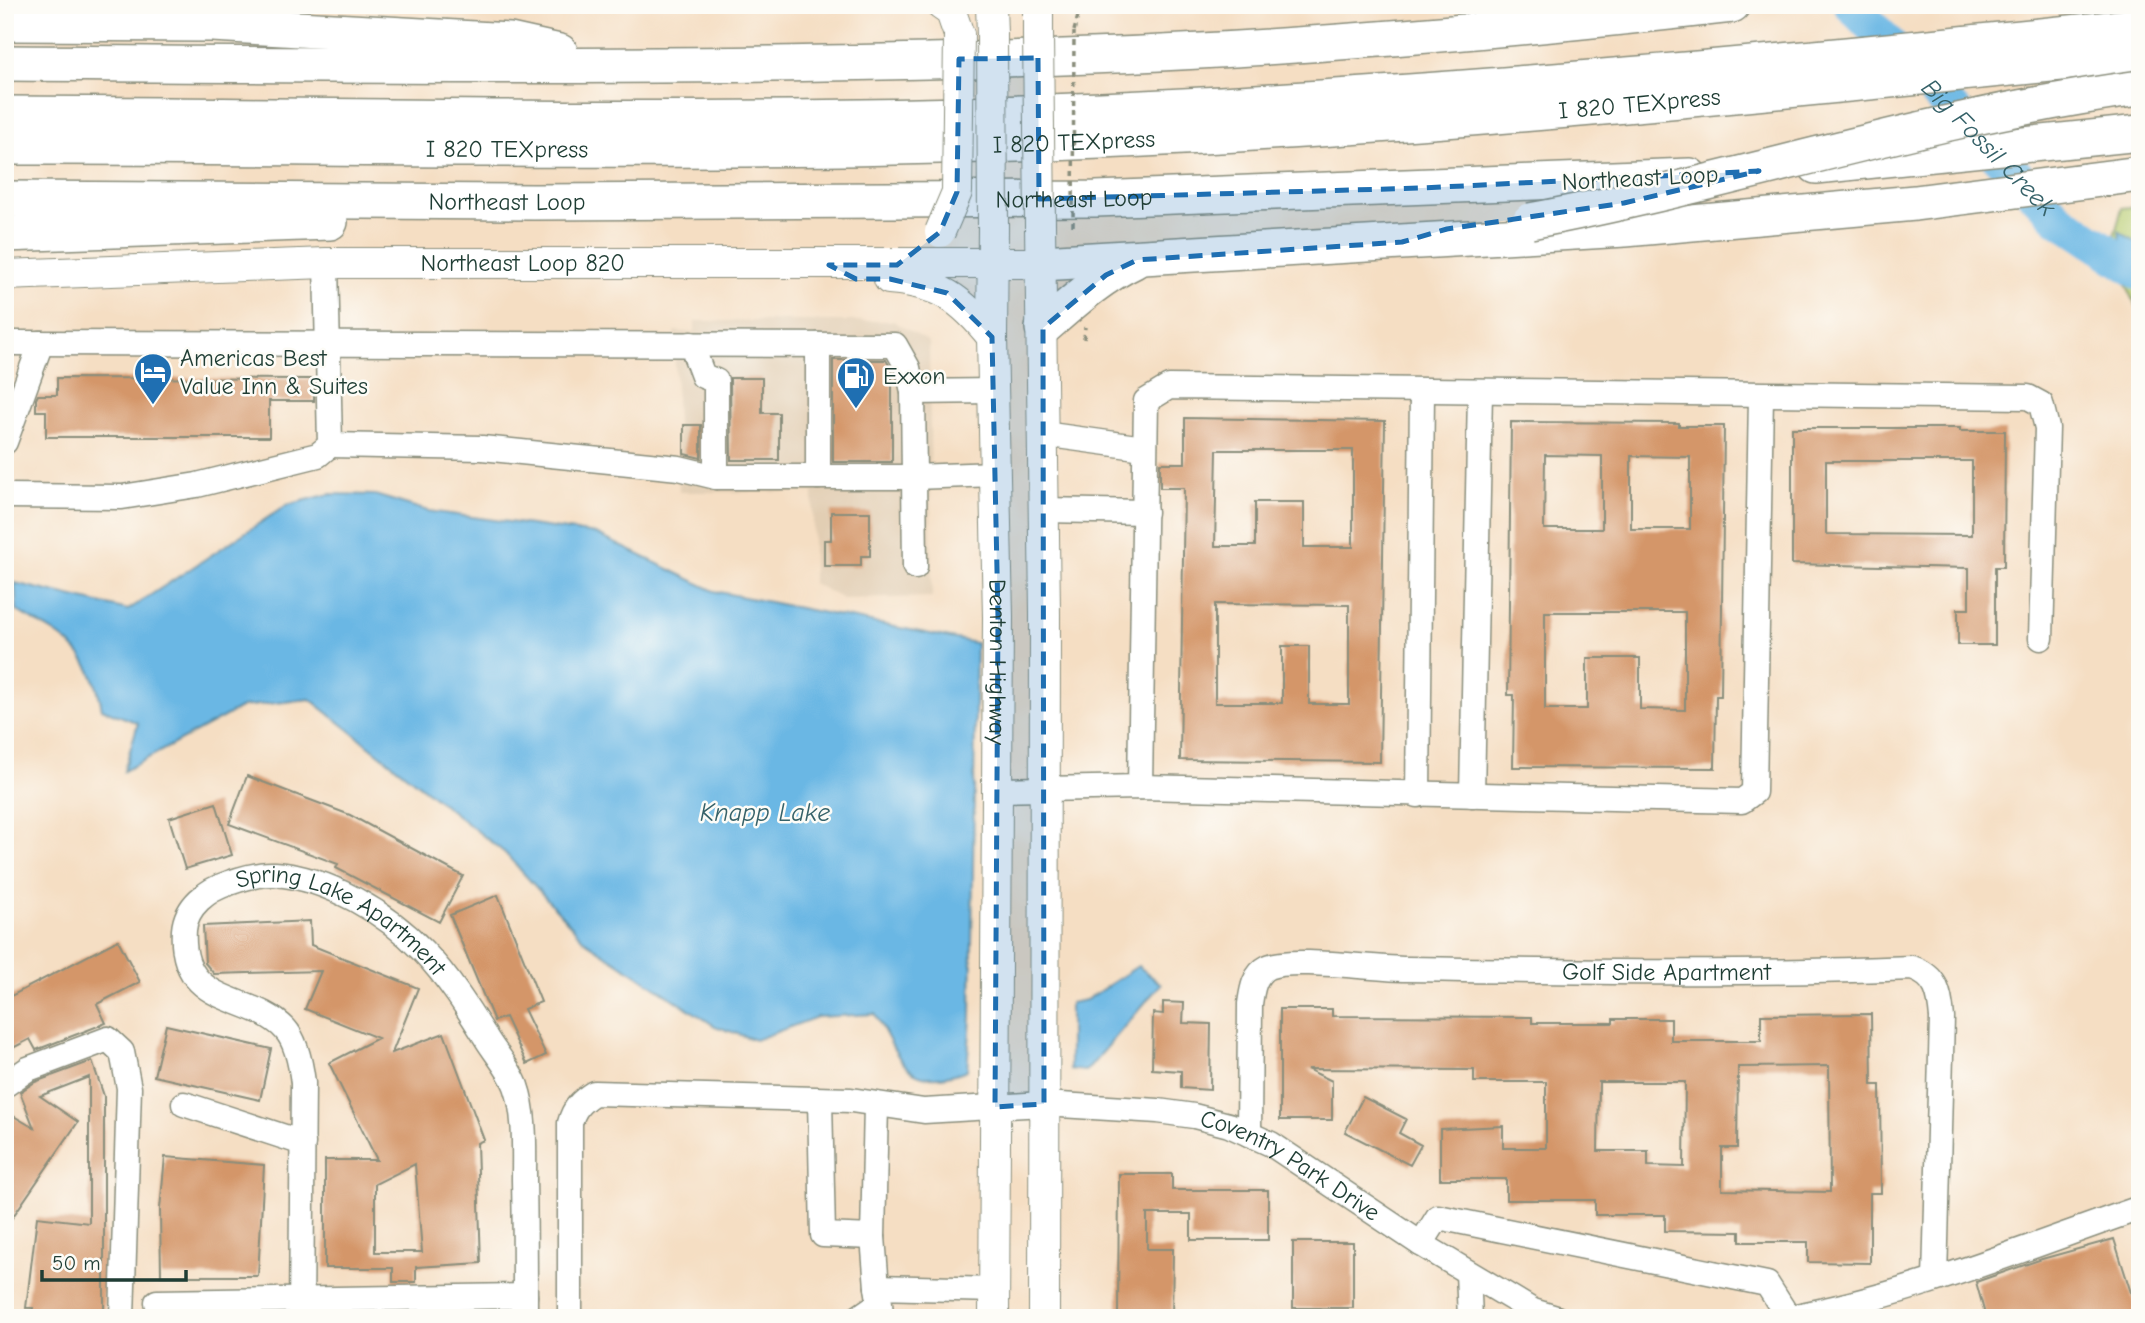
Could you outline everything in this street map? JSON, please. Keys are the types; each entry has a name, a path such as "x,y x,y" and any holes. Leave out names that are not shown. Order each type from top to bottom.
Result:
{"highway":[{"path":"5,64 624,67 1093,56 1403,37 1732,5"},
{"path":"5,23 212,24 510,41 624,67"},
{"name":"I 820 TEXpress","path":"5,114 829,118 1101,110 1384,94 1746,65 2140,26"},
{"name":"I 820 TEXpress","path":"5,146 775,150 1088,141 1422,122 1775,92 2140,55"},
{"path":"1530,229 2023,106 2140,88"},
{"name":"Northeast Loop","path":"5,199 534,202 1109,198 1671,178 2140,132"},
{"path":"1041,263 1137,260 1402,242 1447,229 1530,229 1915,203 2140,174"},
{"path":"5,234 492,218 534,202"},
{"path":"1042,328 1086,295 1106,275 1137,260"}],"main road":[{"path":"897,265 940,232 957,192 959,35 951,12 941,5"},
{"name":"Denton Highway","path":"991,5 998,790 995,1304"},
{"name":"Denton Highway","path":"1038,19 1044,510 1044,1318"},
{"name":"Northeast Loop 820","path":"5,275 326,263 1041,263"},
{"path":"829,265 856,279 920,283 947,293 970,309 992,337"},
{"path":"995,474 1023,485 1044,510"}],"street":[{"path":"326,263 330,445"},
{"path":"5,343 895,345 908,368 913,392 915,566"},
{"path":"5,442 41,344"},
{"path":"691,344 703,376 716,380 716,477"},
{"path":"818,345 818,477"},
{"path":"1140,787 1146,401 1169,387 1761,396 2028,397 2041,404 2048,428 2041,638"},
{"path":"913,392 993,391"},
{"path":"1418,795 1422,392"},
{"path":"1472,795 1480,392"},
{"path":"998,790 1140,787 1742,801 1754,792 1761,396"},
{"path":"1043,434 1144,448"},
{"path":"5,496 134,495 197,485 304,458 318,454 330,445 482,448 679,468 716,477 914,477 995,474"},
{"path":"1044,510 1145,512"},
{"name":"Spring Lake Apartment","path":"157,1302 302,1309 525,1307 524,1151 516,1085 470,1012 423,951 376,913 339,892 273,873 244,878 209,892 199,899 190,912 184,930 189,961 201,985 273,1019 287,1030 300,1060 303,1083 302,1309"},
{"name":"Golf Side Apartment","path":"1249,1134 1250,1004 1253,984 1261,972 1269,967 1286,963 1373,969 1761,974 1912,968 1925,972 1934,982 1940,994 1942,1018 1935,1279"},
{"path":"5,1086 28,1069 108,1039 122,1052 129,1088 122,1318"},
{"name":"Coventry Park Drive","path":"570,1318 570,1123 573,1111 594,1093 851,1100 923,1111 1044,1104 1158,1111 1217,1122 1271,1144 1468,1273 1533,1311 1556,1318"},
{"path":"820,1100 823,1235 873,1237"},
{"path":"184,1104 303,1143"},
{"path":"876,1105 873,1237 880,1302"},
{"path":"1421,1244 1438,1217 1767,1284 1787,1317 1816,1312 1935,1279 2140,1208"},
{"path":"1468,1273 1470,1318"},
{"path":"858,1318 880,1302 995,1304"}],"path":[{"path":"1073,226 1074,32 1078,16"}],"highlighted area":[{"path":"1038,58 1039,199 1422,188 1759,171 1624,203 1447,229 1402,242 1137,260 1106,275 1043,328 1044,1104 995,1107 998,617 992,337 947,293 890,279 856,279 829,265 897,265 940,232 957,192 959,59"}],"shaded area":[{"path":"695,321 893,321 929,342 932,597 843,599 813,583 813,492 679,492 674,331 695,333"}],"green space":[{"path":"2140,206 2140,313 2110,251 2122,208"}],"water":[{"path":"2119,231 2140,245 2140,290 2125,271"},
{"name":"Knapp Lake","path":"330,494 375,495 428,511 596,534 714,591 976,643 971,1017 967,1070 947,1076 918,1075 899,1058 875,1014 817,1017 755,1040 715,1026 585,941 505,853 310,699 242,707 124,771 138,723 102,709 91,673 74,648 49,629 17,611 15,583 128,610 287,505"},
{"path":"1138,966 1161,984 1090,1067 1085,1071 1070,1069 1070,1003 1086,1000"}],"building":[{"path":"833,360 886,360 892,370 892,462 833,462"},
{"name":"Americas Best Value Inn & Suites","path":"57,378 314,379 314,401 269,401 269,437 46,437 46,411 36,411 36,399 38,395 57,395"},
{"path":"730,378 762,378 762,413 779,413 779,460 731,460"},
{"path":"1185,418 1385,421 1380,762 1180,760 1184,488 1160,488 1160,463 1185,463","holes":["1217,450 1353,450 1353,547 1304,547 1304,502 1255,502 1255,546 1215,546","1215,604 1349,605 1349,704 1309,704 1309,646 1282,646 1282,703 1215,703"]},
{"path":"1511,422 1679,423 1679,426 1724,426 1721,696 1716,696 1715,768 1513,767 1514,695 1508,695","holes":["1545,455 1602,456 1602,529 1544,529","1631,456 1690,457 1690,529 1631,529","1545,612 1685,612 1685,710 1640,709 1640,658 1587,658 1587,709 1545,709"]},
{"path":"684,425 701,425 701,458 684,454"},
{"path":"1792,428 1960,428 1960,431 2005,431 2004,567 1995,567 1995,645 1958,645 1958,609 1969,609 1969,568 1792,564","holes":["1826,461 1972,461 1972,535 1826,534"]},
{"path":"831,512 870,512 870,556 861,556 861,566 824,566 824,540 831,540"},
{"path":"247,776 350,815 463,876 439,922 336,868 338,864 229,824"},
{"path":"216,803 232,855 185,869 169,818"},
{"path":"498,895 541,1002 524,1009 546,1055 527,1064 505,1017 494,1021 450,915"},
{"path":"310,921 311,945 418,988 392,1053 444,1033 484,1140 477,1143 481,1263 416,1267 416,1282 393,1282 393,1268 325,1268 325,1160 377,1160 329,1063 378,1038 305,1009 321,971 214,974 205,963 203,926","holes":["415,1164 422,1252 375,1252 375,1184"]},
{"path":"118,940 140,982 97,1004 106,1023 36,1050 30,1039 5,1052 5,999"},
{"path":"1163,1002 1184,1003 1183,1023 1211,1024 1210,1090 1181,1088 1181,1071 1152,1069 1153,1013 1163,1014"},
{"path":"1280,1009 1332,1009 1332,1016 1532,1017 1532,1023 1613,1023 1613,1019 1671,1019 1671,1041 1761,1041 1761,1015 1871,1014 1872,1085 1880,1085 1881,1193 1870,1193 1870,1263 1808,1262 1808,1242 1740,1242 1740,1232 1665,1231 1665,1215 1595,1215 1595,1200 1506,1200 1506,1179 1440,1179 1440,1129 1503,1126 1503,1148 1546,1148 1546,1082 1474,1082 1474,1070 1307,1069 1332,1081 1332,1120 1280,1120","holes":["1829,1066 1830,1192 1722,1190 1722,1148 1737,1148 1738,1067","1599,1082 1685,1082 1684,1167 1648,1166 1648,1151 1598,1151"]},
{"path":"166,1025 271,1049 260,1100 154,1076"},
{"path":"92,1061 104,1096 104,1318 32,1318 33,1308 26,1308 37,1217 89,1223 89,1077 40,1096 78,1122 5,1228 5,1111 34,1128 20,1092 35,1082"},
{"path":"1363,1097 1406,1119 1399,1133 1421,1145 1410,1165 1345,1132"},
{"path":"165,1157 264,1165 258,1276 161,1276 160,1209"},
{"path":"1119,1174 1172,1174 1172,1190 1268,1190 1268,1240 1191,1240 1191,1214 1147,1214 1147,1249 1173,1249 1172,1318 1118,1318"},
{"path":"2114,1239 2139,1318 1986,1318 1976,1282 2042,1259"},
{"path":"1293,1242 1353,1242 1353,1308 1293,1308"}],"waterway":[{"name":"Big Fossil Creek","path":"1851,5 2058,218 2140,273"}],"place":[{"name":"Americas Best Value Inn & Suites","path":"153,406"},
{"name":"Exxon","path":"856,410"}]}
